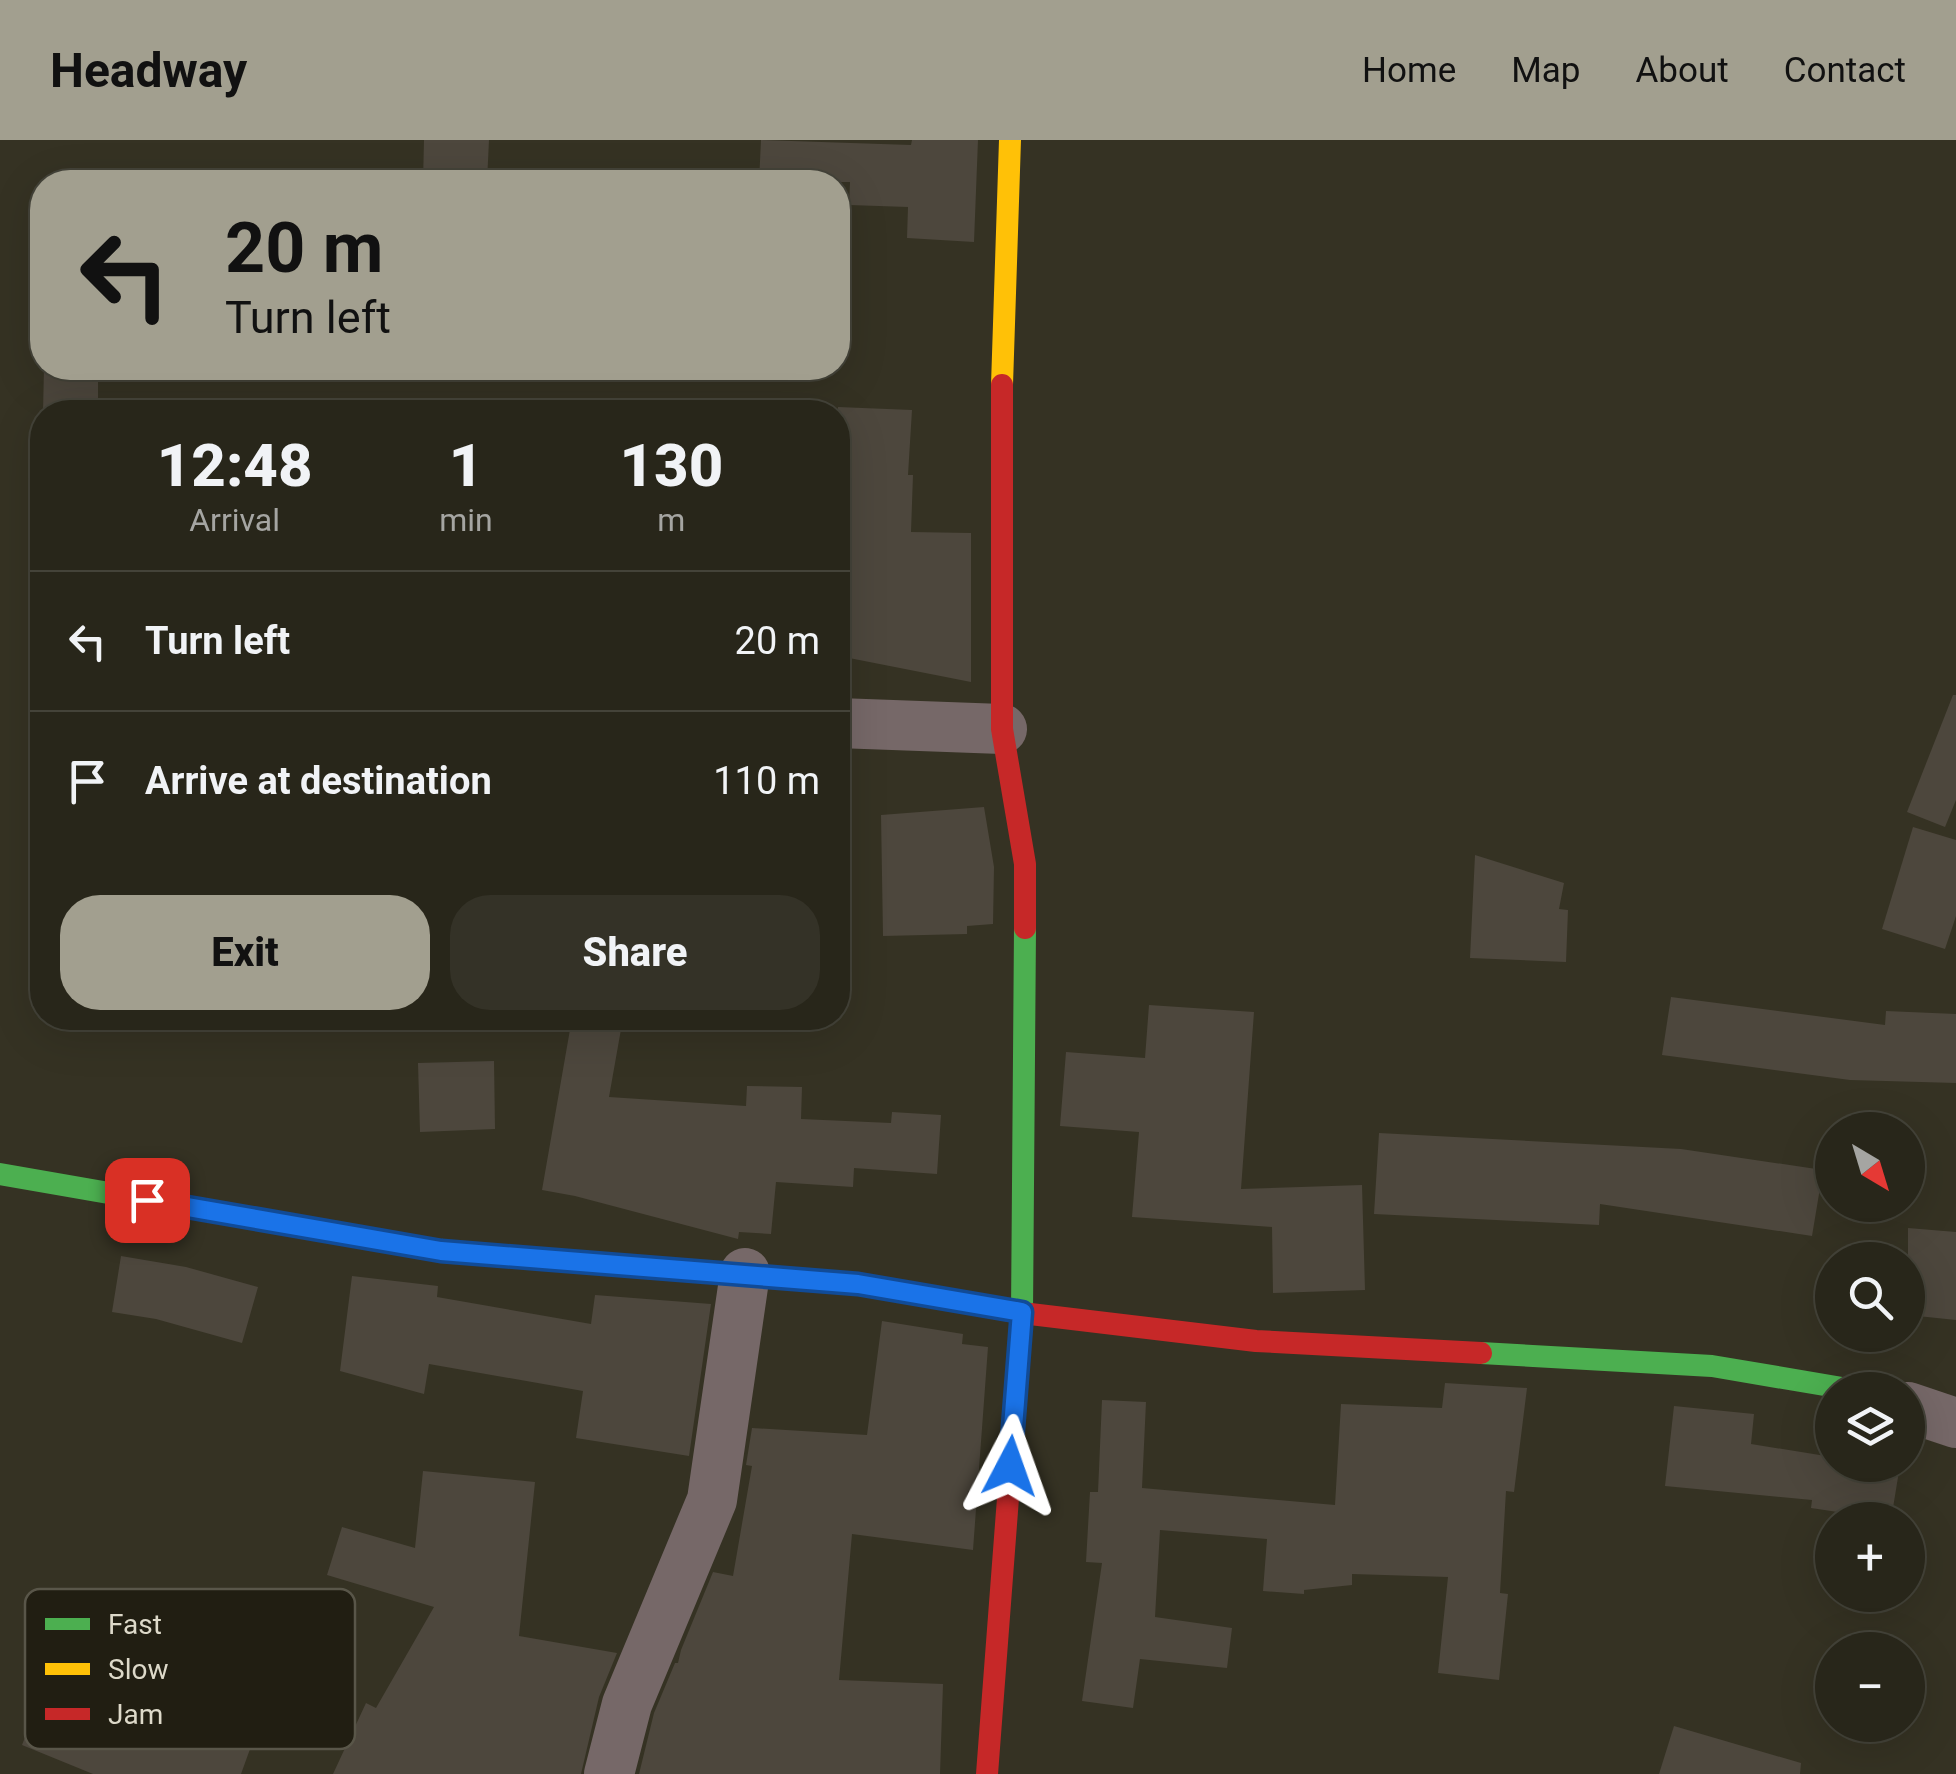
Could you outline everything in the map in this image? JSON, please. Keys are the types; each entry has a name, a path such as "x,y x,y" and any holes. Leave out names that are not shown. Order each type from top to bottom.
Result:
{"street":[{"path":"987,1774 1022,1312 1026,864 1002,729 1002,352 1010,140"},
{"path":"850,724 1002,729"},
{"path":"0,1174 441,1251 858,1284 1022,1312 1256,1341 1712,1366 1815,1383"},
{"path":"609,1774 627,1704 712,1500 745,1273"},
{"path":"1925,1413 1956,1423"}],"building":[{"path":"424,140 489,140 488,170 423,170"},
{"path":"761,140 911,145 912,140 978,140 974,242 907,238 908,207 850,205 850,170 760,170"},
{"path":"44,380 98,380 98,400 43,400"},
{"path":"850,407 912,410 908,475 913,475 911,532 971,533 971,682 850,658"},
{"path":"1953,695 1956,800 1945,827 1907,812"},
{"path":"984,807 994,867 993,924 967,926 967,934 883,936 881,815"},
{"path":"1913,827 1956,840 1956,916 1945,949 1882,929"},
{"path":"1475,855 1564,883 1559,909 1568,910 1566,962 1470,958"},
{"path":"1671,997 1885,1025 1886,1011 1956,1014 1956,1083 1850,1080 1662,1055"},
{"path":"1149,1005 1254,1012 1241,1189 1362,1185 1365,1290 1273,1293 1272,1227 1132,1217 1139,1132 1060,1126 1066,1052 1145,1058"},
{"path":"570,1030 621,1030 609,1097 746,1106 747,1086 802,1087 801,1119 891,1123 892,1112 941,1115 937,1174 854,1168 853,1187 776,1182 771,1234 739,1232 738,1239 542,1190"},
{"path":"494,1061 495,1129 420,1132 418,1063"},
{"path":"1379,1133 1681,1149 1815,1169 1812,1236 1600,1204 1599,1225 1374,1214"},
{"path":"1908,1228 1956,1232 1956,1320 1925,1317 1925,1242 1908,1242"},
{"path":"121,1256 186,1267 258,1287 242,1343 156,1319 112,1312"},
{"path":"352,1276 438,1286 437,1297 591,1324 595,1295 711,1304 689,1456 576,1438 583,1391 429,1364 424,1394 340,1371"},
{"path":"882,1321 963,1334 962,1344 988,1347 973,1550 852,1534 839,1680 943,1684 940,1774 639,1774 654,1713 713,1572 733,1576 752,1466 746,1465 752,1428 867,1435"},
{"path":"1445,1383 1527,1388 1514,1492 1506,1491 1500,1593 1508,1594 1499,1680 1438,1673 1448,1577 1352,1574 1352,1585 1304,1590 1304,1594 1263,1591 1267,1539 1160,1530 1155,1617 1232,1628 1227,1668 1140,1659 1133,1708 1082,1701 1102,1563 1086,1562 1090,1492 1098,1492 1102,1400 1146,1402 1142,1488 1335,1505 1341,1404 1442,1408"},
{"path":"1674,1406 1754,1414 1751,1444 1815,1454 1815,1482 1897,1482 1894,1502 1815,1502 1815,1509 1811,1508 1812,1500 1665,1486"},
{"path":"423,1471 535,1482 519,1636 617,1653 599,1697 581,1774 333,1774 345,1749 355,1749 355,1727 366,1703 376,1708 434,1607 327,1575 342,1527 415,1548"},
{"path":"1674,1726 1801,1763 1800,1774 1659,1774"},
{"path":"32,1749 250,1749 241,1774 93,1774"}],"traffic: fast":[{"path":"1016,1393 1022,1313 1025,928"},
{"path":"0,1174 441,1251 711,1272"},
{"path":"1481,1353 1712,1366 1815,1383"}],"traffic: slow":[{"path":"1002,385 1010,140"}],"traffic: jam":[{"path":"1002,385 1002,729 1025,864 1025,928"},
{"path":"711,1272 858,1284 1022,1313 1256,1341 1481,1353"},
{"path":"987,1774 1016,1393"}],"route":[{"path":"147,1200 441,1251 858,1284 1022,1312 1010,1466"}]}
